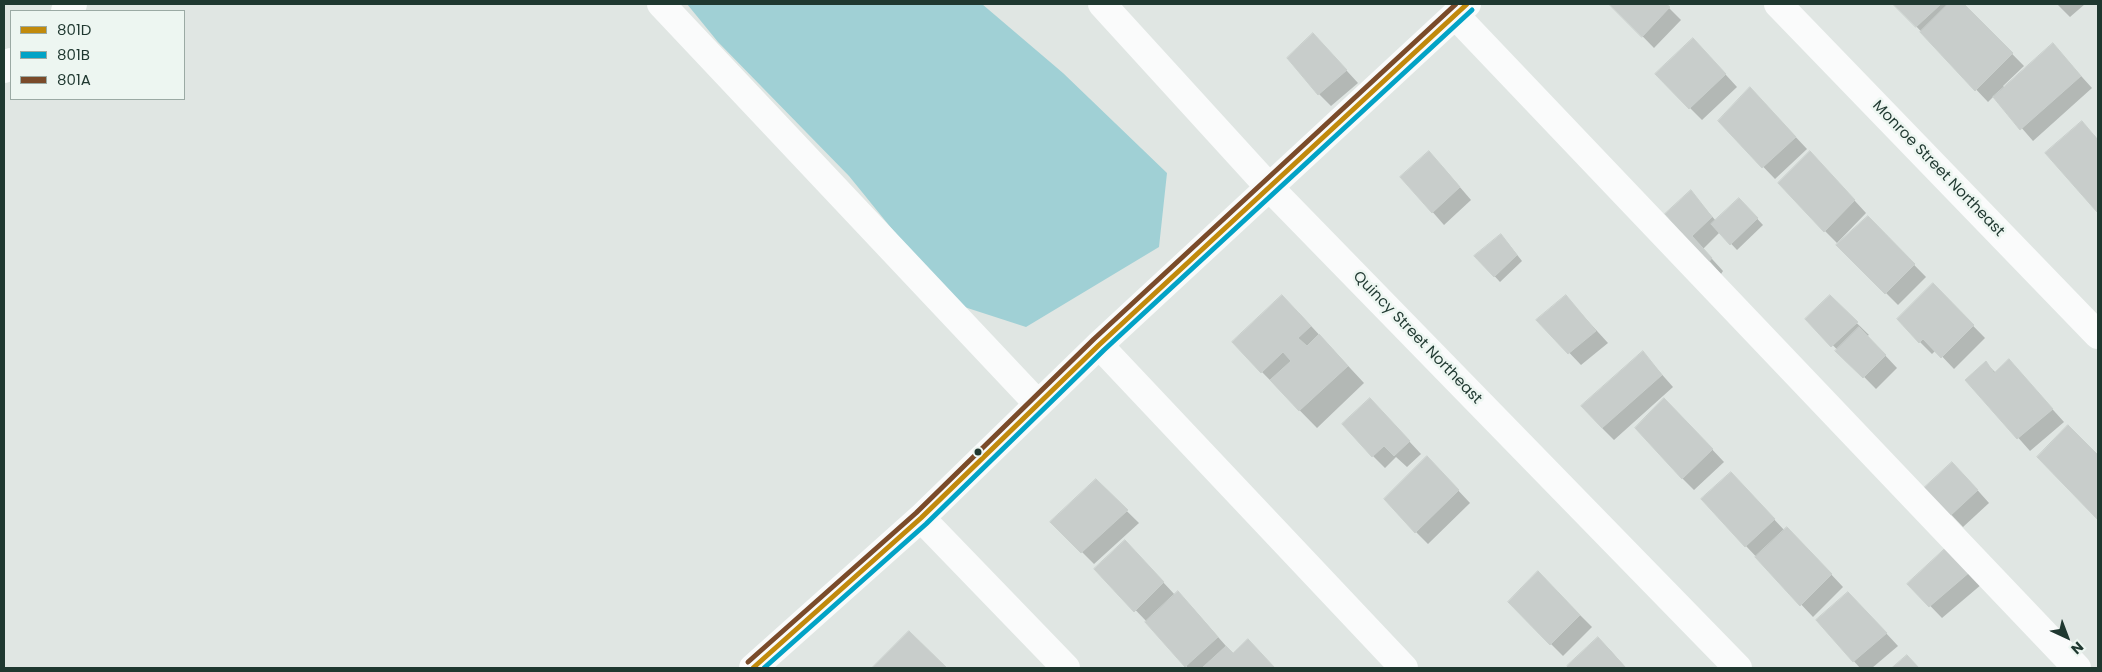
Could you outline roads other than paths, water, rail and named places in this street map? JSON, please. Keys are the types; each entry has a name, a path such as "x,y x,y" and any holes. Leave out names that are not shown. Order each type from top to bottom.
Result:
{"street":[{"path":"661,4 1038,404"},
{"name":"Quincy Street Northeast","path":"1102,4 1269,186 1738,668"},
{"name":"Monroe Street Northeast","path":"1778,4 2098,335"},
{"path":"753,668 921,518 1099,345 1461,9 2077,668"},
{"path":"1099,345 1404,668"},
{"path":"921,518 1066,668"}],"water":[{"path":"687,4 982,4 1063,73 1167,173 1159,247 1026,327 952,303 849,176 718,42"}]}
